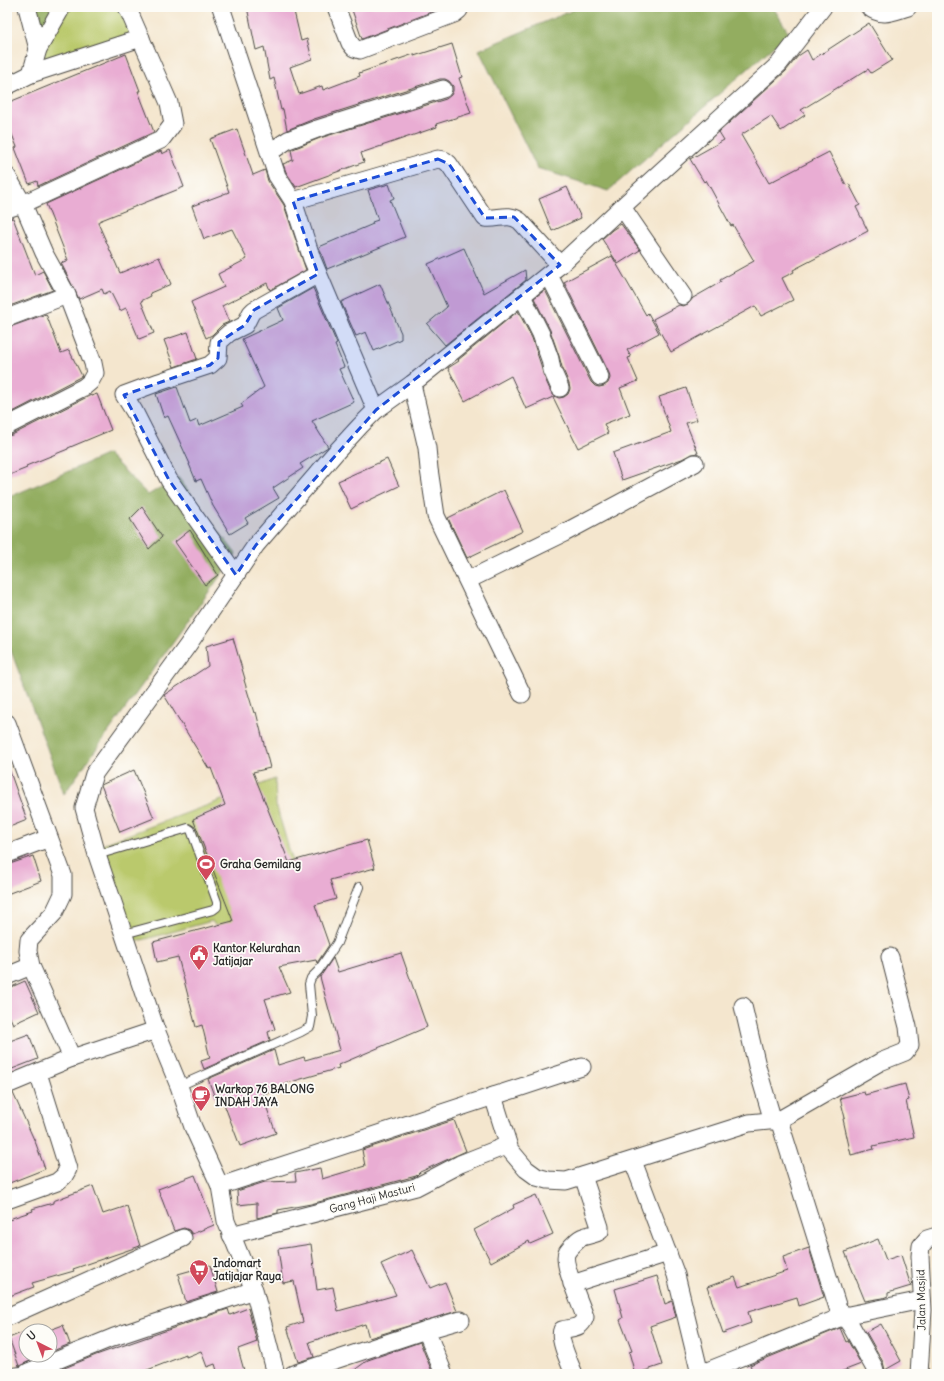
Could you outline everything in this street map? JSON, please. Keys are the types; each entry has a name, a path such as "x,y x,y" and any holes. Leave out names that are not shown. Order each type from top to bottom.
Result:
{"street":[{"path":"26,7 38,49"},
{"path":"30,74 38,49 62,7"},
{"path":"7,209 23,204 161,140 173,124 169,103 127,7"},
{"path":"221,7 277,176 293,201 312,259 376,410"},
{"path":"336,7 350,42 354,48 360,50 454,14 460,7"},
{"path":"276,1374 254,1290 226,1221 220,1186 193,1127 179,1086 156,1030 97,855 84,808 94,774 188,645 256,545 337,451 376,410 412,384 554,270 779,64 823,7"},
{"path":"869,7 875,12 888,14 908,7"},
{"path":"7,86 30,74 141,38"},
{"path":"270,152 288,140 317,129 443,89"},
{"path":"293,201 438,159 444,160 449,164 485,218 491,219 507,216 514,217 520,221 554,270 600,377"},
{"path":"7,176 23,204 44,253 66,295 96,373 90,382 84,387 7,426"},
{"path":"622,207 683,296"},
{"path":"236,575 169,480 134,412 124,396 210,365 218,358 219,342 229,333 245,325 254,310 318,274"},
{"path":"7,318 66,295"},
{"path":"522,296 541,334 550,359 552,370 560,388"},
{"path":"412,384 427,448 429,475 436,516 522,694"},
{"path":"468,580 564,533 695,463"},
{"path":"8,731 63,875 63,894 54,913 30,940 28,951 32,966 72,1058"},
{"path":"7,854 49,838"},
{"path":"493,1096 510,1150 526,1169 537,1177 548,1180 566,1181 749,1123 776,1120 880,1062 905,1052 910,1045 908,1027 890,957"},
{"path":"7,976 32,966"},
{"path":"743,1006 758,1070 838,1308 874,1367 876,1374"},
{"path":"7,1085 72,1058 156,1030"},
{"path":"220,1186 582,1067"},
{"path":"7,1200 58,1182 68,1169 38,1073"},
{"name":"Gang Haji Masturi","path":"231,1235 416,1187 460,1164 508,1145"},
{"path":"633,1161 676,1275 700,1374 844,1316 922,1300"},
{"path":"574,1374 560,1336 562,1330 580,1326 585,1317 572,1284 565,1260 567,1252 578,1240 586,1236 597,1234 600,1231 583,1176"},
{"name":"Jalan Masjid","path":"920,1374 922,1300 921,1246 927,1239 937,1236"},
{"path":"7,1317 182,1238"},
{"path":"572,1284 668,1253"},
{"path":"30,1371 114,1337 254,1290"},
{"path":"292,1374 461,1320"},
{"path":"426,1330 444,1374"}],"lane":[{"path":"97,855 188,828 191,830 217,902 217,907 213,910 124,934"},
{"path":"179,1086 310,1027 312,1016 309,984 311,978 337,943 359,888"},
{"path":"7,1374 12,1372 30,1371"}],"highlighted area":[{"path":"438,159 449,164 485,218 514,217 560,265 376,410 256,545 236,575 169,480 124,395 210,365 218,358 219,342 245,325 254,310 318,274 293,201"}],"green space":[{"path":"27,7 62,7 38,49"},
{"path":"62,7 127,7 141,38 31,74"},
{"path":"580,7 773,7 789,33 608,191 537,168 479,50"},
{"path":"108,454 148,495 178,477 236,554 64,794 7,640 7,498"},
{"name":"Graha Gemilang","path":"275,779 276,805 307,910 224,938 212,921 131,943 103,844"}],"building":[{"path":"247,7 293,7 301,41 307,39 312,59 290,67 299,94 322,86 323,90 360,76 359,73 414,54 414,56 452,44 462,77 459,78 471,113 436,124 437,127 361,153 364,162 296,187 286,172 283,164 293,160 291,150 320,138 446,99 451,95 453,86 449,81 440,79 314,119 287,130 283,109 281,110 274,78 270,80 264,47 256,50"},
{"path":"351,7 444,7 362,39"},
{"path":"869,23 892,60 871,73 868,69 801,110 805,115 781,131 771,116 741,135 769,183 829,152 846,185 849,184 860,205 856,207 868,231 793,270 794,272 782,278 793,300 761,316 755,306 671,352 653,319 679,305 683,306 688,304 693,298 721,282 720,280 754,261 733,225 731,226 706,180 704,182 690,159 724,140 719,132 786,71 798,56 807,50 812,60"},
{"path":"126,54 140,91 138,91 154,132 38,186 37,181 29,184 7,122 7,103"},
{"path":"237,129 253,175 265,170 268,181 284,205 306,270 270,290 267,283 222,306 229,322 222,325 212,335 206,338 191,302 224,287 218,274 247,259 232,229 204,239 192,206 229,192 210,139"},
{"path":"170,150 184,187 99,221 98,223 120,273 159,257 171,284 150,293 151,296 141,301 154,333 139,339 126,308 120,311 110,291 104,294 102,289 79,299 61,263 68,260 46,204 161,151 162,154"},
{"path":"389,184 394,198 390,200 405,237 327,269 319,247 373,224 372,222 378,220 368,190"},
{"path":"567,187 581,218 552,231 539,199"},
{"path":"13,218 35,275 43,271 53,290 7,307 7,219"},
{"path":"621,224 640,250 618,264 602,239"},
{"path":"464,248 484,293 525,270 526,280 445,345 427,324 447,307 428,264"},
{"path":"612,256 646,315 648,313 659,333 627,350 631,357 628,358 638,381 620,388 630,414 604,424 608,433 578,448 553,397 526,409 511,376 465,401 448,368 459,361 458,360 518,311 532,338 543,374 551,392 554,396 559,398 568,394 570,389 569,384 550,330 534,298 545,290 591,382 595,386 599,387 608,383 610,378 609,373 564,282"},
{"path":"380,284 401,333 401,339 374,351 366,332 356,336 341,302"},
{"path":"313,288 337,344 335,345 344,367 339,369 354,402 312,421 328,447 300,464 303,468 273,488 279,498 245,518 248,523 230,534 213,506 201,479 196,481 190,464 168,416 164,418 156,394 177,387 190,423 197,420 199,426 243,407 241,404 264,387 242,339 283,320 278,308"},
{"path":"46,314 61,353 69,350 82,376 7,415 7,328"},
{"path":"188,332 197,359 174,367 164,340"},
{"path":"686,388 697,420 686,423 698,453 691,454 682,459 622,480 613,453 671,432 659,397"},
{"path":"97,394 111,430 26,466 27,468 7,476 7,436 12,435 91,395"},
{"path":"387,459 399,486 351,509 338,481"},
{"path":"504,490 523,531 467,558 448,518"},
{"path":"142,507 162,537 149,549 130,519"},
{"path":"190,530 218,575 205,585 175,542"},
{"path":"233,638 254,713 256,712 270,768 253,772 289,862 367,840 375,868 330,880 336,899 315,905 329,945 317,963 316,960 279,967 290,992 265,999 275,1029 268,1032 270,1040 204,1069 201,1061 210,1058 202,1025 196,1027 178,957 157,962 153,942 233,921 193,819 225,805 211,768 209,769 164,695 208,666 206,646"},
{"path":"9,769 27,820 7,828 7,770"},
{"path":"134,770 154,818 120,832 101,785"},
{"path":"33,856 41,881 7,894 7,865"},
{"path":"401,953 427,1027 338,1065 339,1068 284,1084 285,1087 262,1095 276,1133 240,1146 221,1096 215,1098 208,1079 274,1050 278,1065 304,1057 305,1060 340,1050 320,977 333,958 338,972"},
{"path":"25,981 39,1012 13,1024 7,1011 7,989"},
{"path":"29,1034 38,1059 7,1071 7,1042"},
{"path":"905,1084 909,1100 906,1101 914,1137 873,1146 874,1149 851,1155 840,1098 864,1092 865,1095"},
{"path":"13,1093 36,1144 45,1169 7,1184 7,1095"},
{"path":"454,1120 466,1151 420,1172 416,1176 311,1204 278,1210 278,1213 257,1218 257,1203 238,1205 237,1191 265,1182 296,1181 295,1173 320,1168 322,1179 365,1166 362,1150"},
{"path":"195,1175 214,1225 192,1234 189,1230 184,1228 174,1231 158,1189"},
{"path":"93,1186 103,1214 127,1206 140,1246 73,1269 74,1271 32,1283 34,1287 7,1297 7,1220 13,1219 12,1218 33,1211 32,1209 53,1203 53,1201"},
{"path":"536,1195 553,1234 530,1244 529,1241 491,1262 474,1230 514,1208 513,1205"},
{"path":"878,1239 886,1260 901,1255 911,1286 888,1293 888,1296 883,1298 865,1301 845,1252"},
{"path":"311,1244 317,1290 333,1287 338,1311 396,1295 381,1264 412,1250 430,1288 445,1282 457,1311 369,1338 365,1324 309,1342 314,1357 298,1362 287,1327 303,1322 294,1281 283,1283 278,1249"},
{"path":"809,1248 824,1297 799,1306 797,1297 748,1312 751,1323 723,1333 707,1287 735,1277 739,1287 787,1271 783,1257"},
{"name":"Indomart Jatijajar Raya","path":"210,1265 218,1292 186,1302 178,1274"},
{"path":"657,1276 665,1304 672,1301 676,1317 650,1326 662,1365 635,1374 629,1352 632,1351 620,1320 623,1318 615,1289"},
{"path":"248,1308 257,1342 238,1349 245,1374 218,1374 215,1364 207,1367 201,1351 186,1357 186,1355 137,1374 50,1374 96,1355 228,1309 230,1315"},
{"path":"881,1324 901,1361 885,1370 883,1362 866,1332"},
{"path":"63,1325 70,1344 58,1349 58,1327"},
{"path":"840,1328 846,1342 848,1341 861,1364 835,1374 754,1374 750,1365"},
{"path":"18,1334 18,1363 26,1363 19,1366 9,1338"},
{"path":"420,1342 433,1374 349,1374 368,1360"}],"place":[{"name":"Graha Gemilang","path":"206,881"},
{"name":"Kantor Kelurahan Jatijajar","path":"199,971"},
{"name":"Warkop 76 BALONG INDAH JAYA","path":"201,1112"},
{"name":"Indomart Jatijajar Raya","path":"199,1286"}]}
